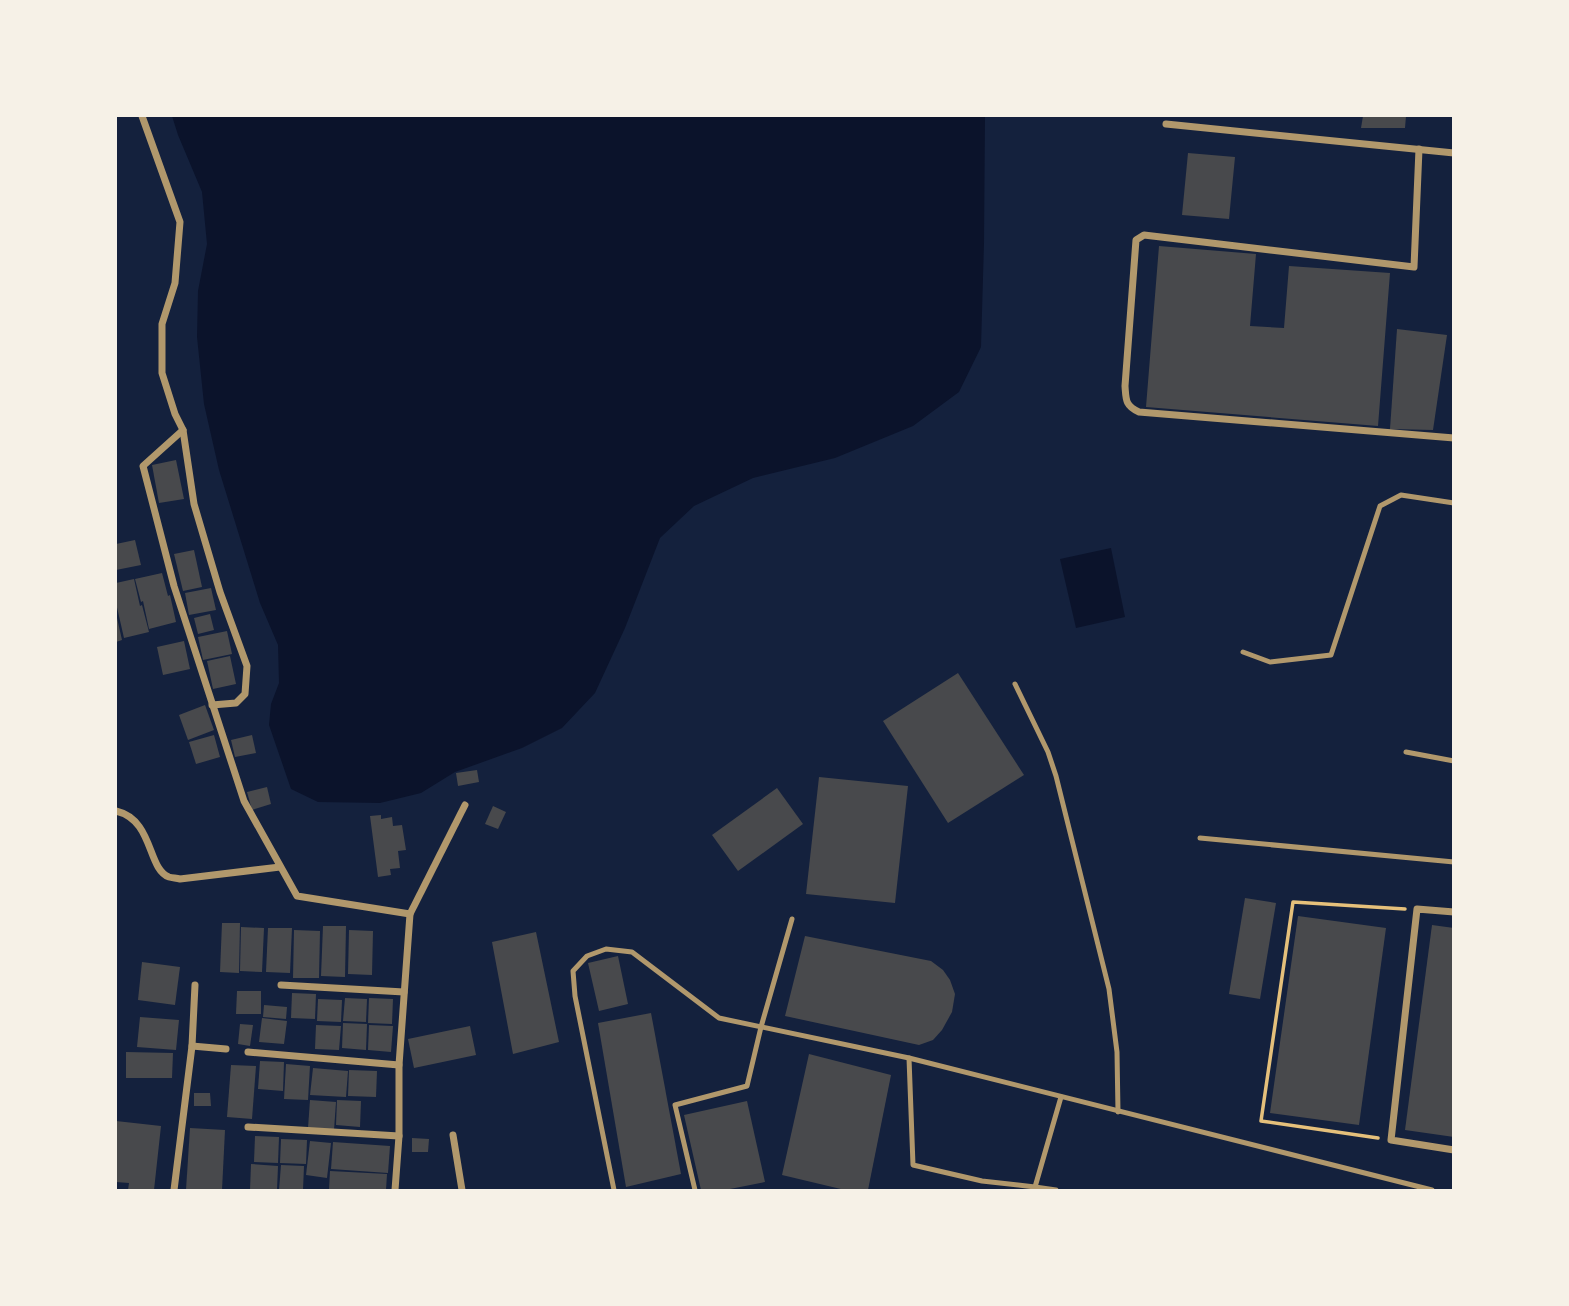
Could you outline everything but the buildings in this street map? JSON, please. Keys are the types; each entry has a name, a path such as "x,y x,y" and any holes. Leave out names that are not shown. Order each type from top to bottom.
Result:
{"street":[{"path":"142,116 180,222 176,283 162,324 162,373 175,415 183,430 194,504 220,592 247,666 245,694 236,703 212,705"},
{"path":"1166,124 1454,153"},
{"path":"1419,149 1414,267 1144,234 1136,240 1125,386 1127,402 1139,412 1454,438"},
{"path":"183,430 143,466 174,586 244,801 297,896 410,914"},
{"path":"395,1191 399,1065 410,914 465,805"},
{"path":"116,811 138,824 159,870 168,877 180,879 280,867"},
{"path":"1454,912 1417,909 1391,1140 1454,1150"},
{"path":"174,1191 192,1046 195,985"},
{"path":"281,985 404,992"},
{"path":"192,1046 226,1049"},
{"path":"248,1052 399,1065"},
{"path":"248,1127 398,1136"},
{"path":"453,1135 463,1191"}],"lane":[{"path":"1243,652 1270,662 1331,655 1381,506 1401,495 1454,503"},
{"path":"1015,684 1048,752 1056,776 1110,989 1117,1052 1118,1112"},
{"path":"1406,752 1454,761"},
{"path":"1200,838 1454,862"},
{"path":"695,1191 675,1105 747,1086 792,919"},
{"path":"614,1191 575,996 573,971 587,956 606,949 632,952 719,1018 909,1058 1432,1191"},
{"path":"909,1058 913,1164 982,1181 1056,1191"},
{"path":"1035,1187 1061,1097"}],"path":[{"path":"1391,1140 1261,1121 1293,902 1417,909"}],"water":[{"path":"172,116 985,116 981,347 959,392 913,426 835,458 753,478 694,506 660,538 625,628 595,693 562,728 522,748 455,772 421,793 380,803 318,802 291,789 269,725 271,704 279,683 278,645 260,603 219,470 204,404 197,337 198,291 207,244 202,192"},
{"path":"1111,548 1125,617 1076,628 1060,559"}]}
